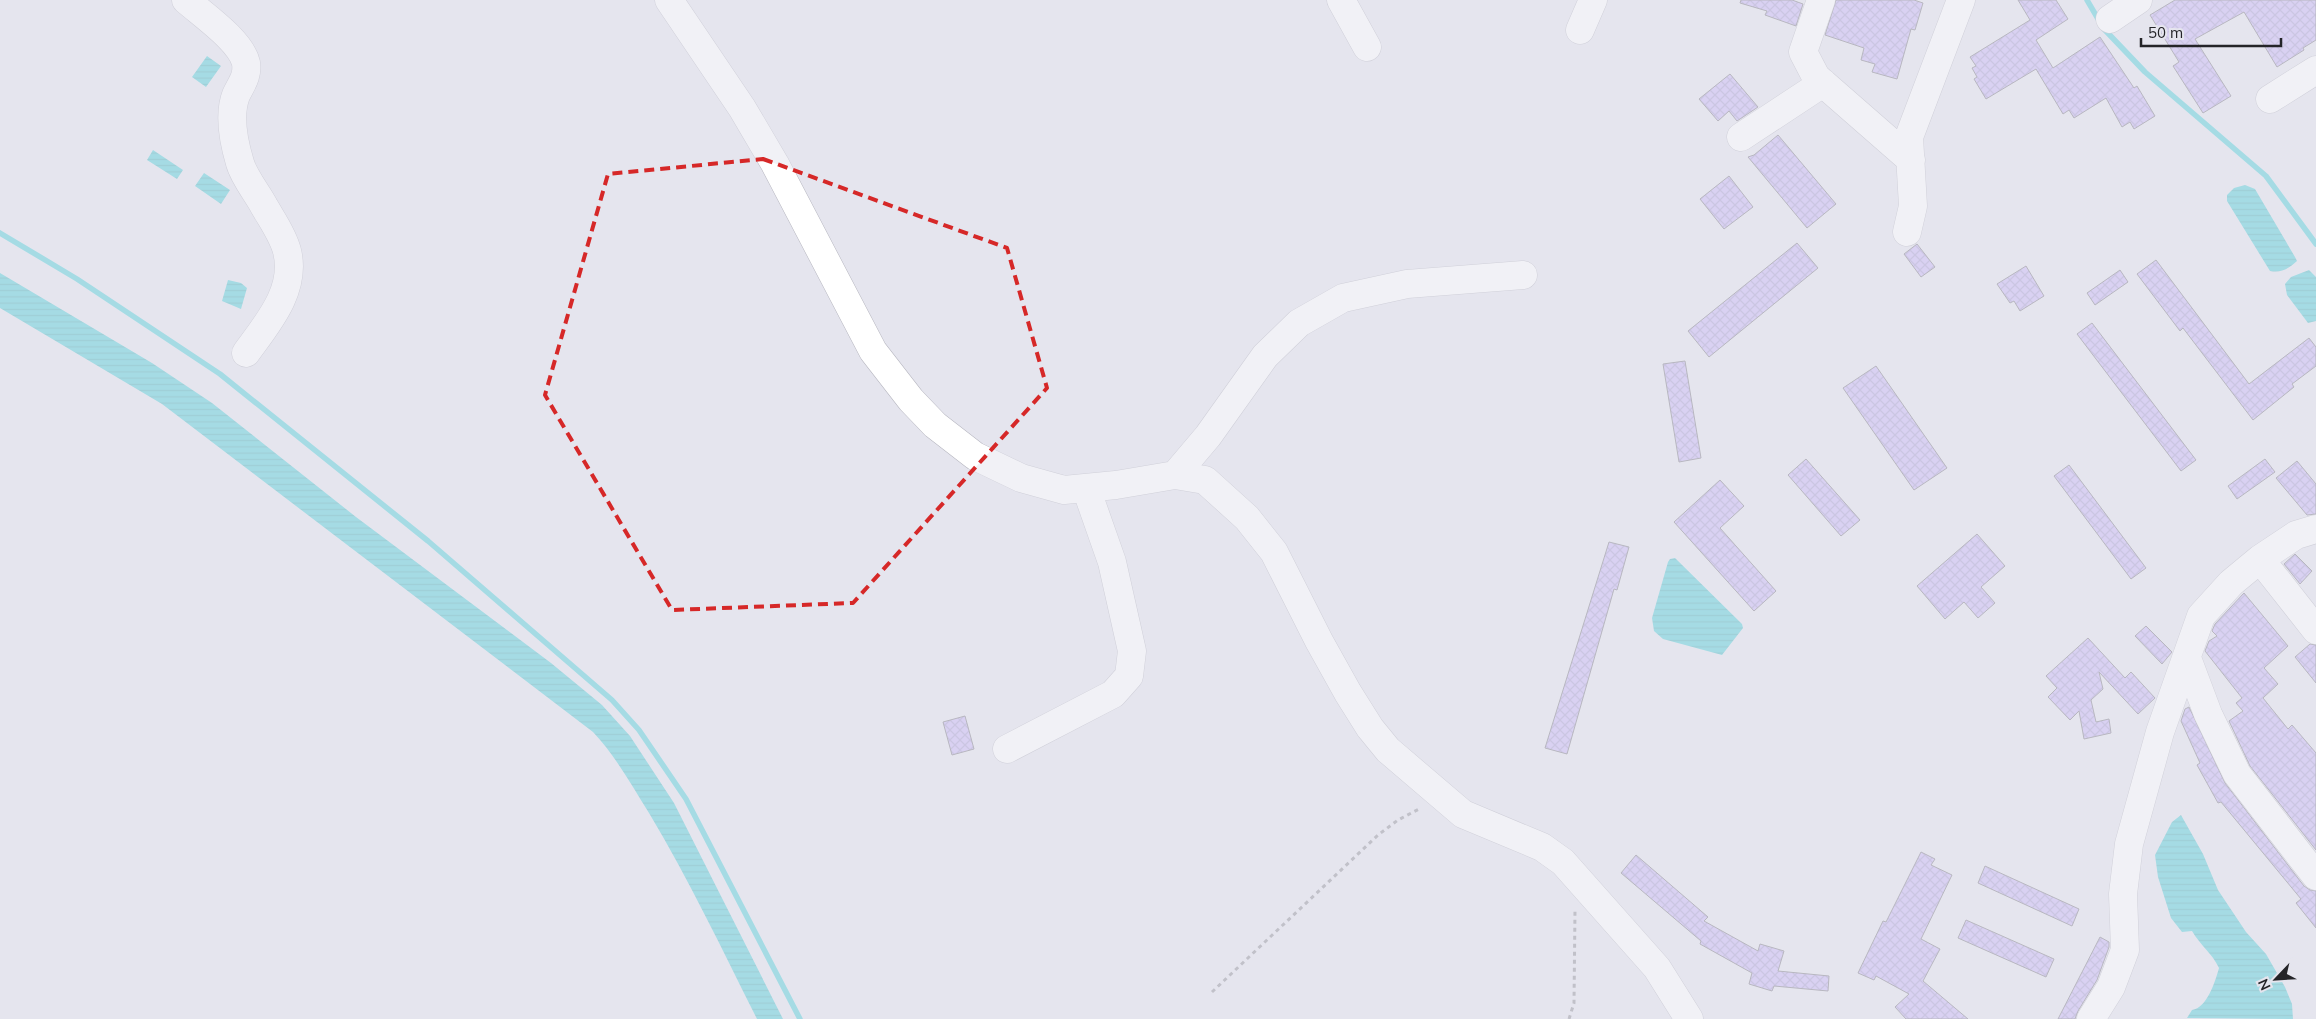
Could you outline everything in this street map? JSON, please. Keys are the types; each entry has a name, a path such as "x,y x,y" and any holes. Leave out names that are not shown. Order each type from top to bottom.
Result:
{"street":[{"path":"186,0 224,33 241,52 246,64 245,80 236,96 232,124 241,165 275,224 287,251 288,271 284,296 246,353"},
{"path":"669,0 742,108 775,164 873,351 911,400 936,424 975,456 1021,478 1064,490 1116,485 1175,475 1205,480 1247,518 1274,552 1318,641 1370,728 1388,750 1462,814 1542,847 1563,862 1657,968 1689,1019"},
{"path":"1341,0 1367,46"},
{"path":"1580,30 1593,0"},
{"path":"1821,0 1803,52 1816,77 1911,160"},
{"path":"1907,232 1913,206 1908,137 1961,0"},
{"path":"2110,19 2138,0"},
{"path":"2270,99 2316,70"},
{"path":"1741,136 1823,82"},
{"path":"1175,475 1208,436 1265,356 1299,323 1342,298 1407,284 1523,275"},
{"path":"1007,749 1113,694 1129,676 1132,651 1112,562 1086,488"},
{"path":"2092,1019 2111,987 2124,950 2123,894 2129,844 2160,732 2201,616 2231,583 2260,559 2296,535 2316,529"},
{"path":"2260,559 2316,630"},
{"path":"2187,658 2208,714 2237,774 2316,876"}],"path":[{"path":"1212,992 1378,835 1398,820 1423,806 1455,808"},
{"path":"1570,1019 1574,1003 1575,908"}],"highlighted area":[{"path":"763,159 1007,248 1047,388 853,603 672,610 545,395 608,174"}],"water":[{"path":"207,56 221,66 206,87 192,77"},
{"path":"153,150 183,170 177,179 147,160"},
{"path":"204,173 230,190 221,204 195,186"},
{"path":"2245,185 2255,189 2297,261 2285,270 2270,271 2227,201 2227,195 2234,188"},
{"path":"2309,270 2316,277 2316,321 2308,323 2287,295 2285,284 2291,277"},
{"path":"0,273 152,363 212,403 356,517 551,663 602,705 630,736 674,803 783,1019 757,1019 664,838 623,771 593,732 162,404 0,308"},
{"path":"228,280 241,283 247,288 241,309 222,301"},
{"path":"1675,558 1742,624 1743,628 1722,655 1663,639 1654,631 1652,618 1668,562 1670,559"},
{"path":"2181,815 2203,854 2218,890 2246,932 2266,954 2285,987 2292,1004 2293,1019 2187,1018 2192,1010 2202,1005 2206,1000 2213,987 2219,968 2192,931 2182,932 2171,918 2158,877 2155,855 2172,822"}],"building":[{"path":"1741,0 1792,0 1803,4 1796,26 1765,15 1767,11 1740,3"},
{"path":"1836,0 1914,0 1923,3 1915,30 1911,29 1897,79 1872,72 1875,64 1861,60 1864,48 1825,35"},
{"path":"2018,0 2056,0 2068,19 2036,40 2053,68 2100,37 2134,88 2137,86 2155,116 2134,129 2130,122 2122,127 2106,98 2074,118 2069,110 2063,114 2036,69 1986,99 1974,79 1977,77 1972,68 1976,66 1970,57 2030,20"},
{"path":"2175,0 2316,0 2316,40 2277,67 2244,12 2195,39 2231,96 2203,113 2173,66 2179,62 2150,15"},
{"path":"1730,74 1758,107 1737,121 1729,111 1718,121 1699,99"},
{"path":"1778,135 1836,204 1807,228 1748,157 1754,155"},
{"path":"1729,176 1753,207 1724,229 1700,199"},
{"path":"1797,243 1818,268 1709,357 1688,331"},
{"path":"1917,244 1935,267 1921,277 1904,254"},
{"path":"2156,260 2249,384 2309,338 2316,347 2316,366 2292,384 2294,387 2253,420 2183,328 2180,331 2137,274"},
{"path":"2026,266 2044,296 2020,311 2014,301 2010,303 1997,284"},
{"path":"2120,270 2128,282 2095,305 2087,293"},
{"path":"2092,323 2196,460 2181,471 2077,334"},
{"path":"1685,361 1701,458 1679,462 1663,364"},
{"path":"1876,366 1947,468 1914,490 1843,388"},
{"path":"1806,459 1860,520 1841,536 1788,475"},
{"path":"2265,459 2275,472 2237,499 2228,486"},
{"path":"2297,461 2316,484 2316,514 2307,515 2276,478"},
{"path":"2069,465 2146,568 2131,579 2054,476"},
{"path":"1720,480 1744,506 1720,528 1776,591 1754,611 1674,522"},
{"path":"1977,534 2005,566 1981,587 1995,603 1978,618 1964,602 1945,619 1917,586"},
{"path":"1609,542 1629,547 1617,590 1614,589 1567,754 1545,748"},
{"path":"2295,554 2312,571 2300,584 2284,564"},
{"path":"2244,593 2288,646 2264,668 2278,684 2263,698 2288,729 2292,725 2316,753 2316,850 2250,766 2229,721 2243,711 2236,703 2242,698 2205,651 2209,641 2217,636 2212,631 2215,624"},
{"path":"2146,626 2172,652 2162,664 2135,636"},
{"path":"2088,638 2125,678 2131,672 2155,698 2138,714 2099,672 2103,689 2091,700 2096,722 2109,719 2111,733 2084,739 2079,711 2070,720 2048,697 2057,688 2046,676"},
{"path":"2310,644 2316,645 2316,683 2295,657"},
{"path":"2189,707 2225,783 2304,886 2316,891 2316,928 2296,903 2301,899 2221,802 2218,803 2197,765 2200,763 2181,721 2185,709"},
{"path":"965,716 974,749 952,755 943,722"},
{"path":"1921,852 1935,859 1931,865 1952,875 1921,939 1940,949 1923,981 1968,1019 1906,1019 1895,1007 1909,994 1876,976 1874,980 1858,973 1883,921 1886,922"},
{"path":"1636,855 1708,917 1704,921 1758,951 1760,944 1784,951 1778,971 1829,976 1828,991 1774,986 1772,991 1749,984 1752,973 1700,944 1701,941 1621,873"},
{"path":"1985,866 2079,909 2072,926 1978,883"},
{"path":"1966,920 2054,959 2046,977 1958,938"},
{"path":"2100,937 2109,942 2109,947 2097,980 2075,1019 2058,1019"}],"waterway":[{"path":"2087,0 2104,29 2145,72 2266,176 2316,244"},
{"path":"0,233 77,279 220,374 428,541 612,700 639,730 686,799 800,1019"}]}
